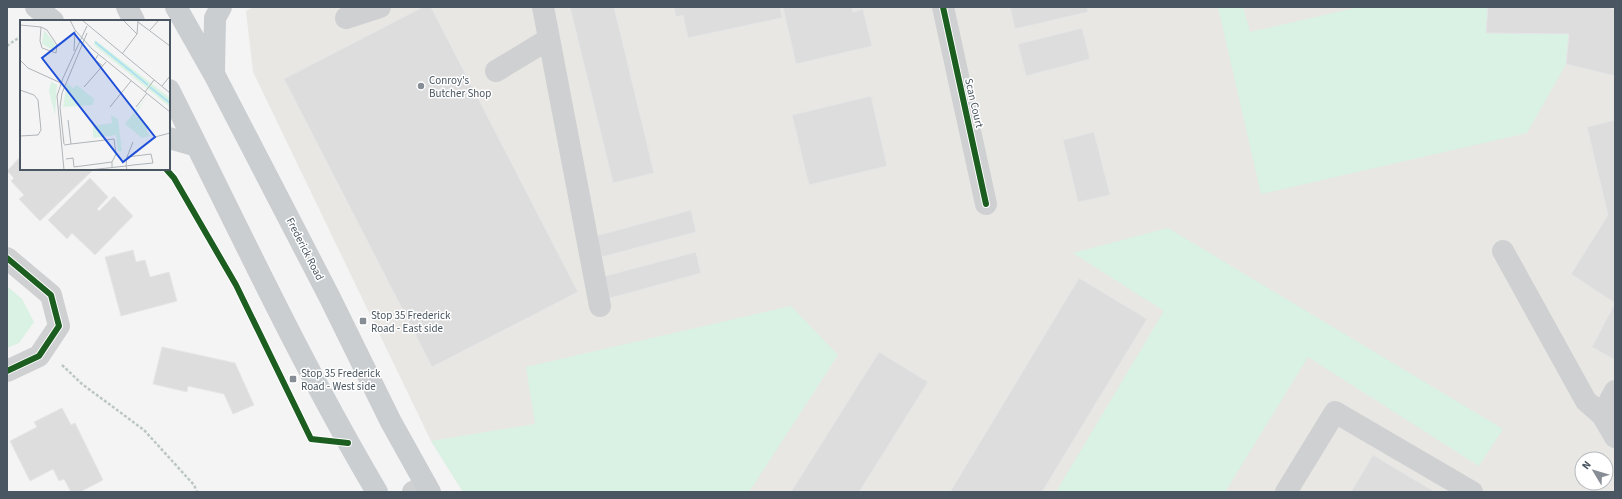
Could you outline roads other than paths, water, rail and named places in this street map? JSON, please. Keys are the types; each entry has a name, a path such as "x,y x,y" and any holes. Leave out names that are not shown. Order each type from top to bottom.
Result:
{"main road":[{"path":"36,7 52,20"},
{"path":"127,7 134,20"},
{"name":"Frederick Road","path":"176,7 214,74 329,296 423,490"},
{"path":"214,74 215,18 221,7"},
{"path":"170,92 312,376 376,492"},
{"path":"170,138 197,146"}],"street":[{"path":"346,18 380,7"},
{"path":"544,7 600,306"},
{"name":"Scan Court","path":"943,7 986,204"},
{"path":"496,71 549,39"},
{"path":"1503,250 1586,402 1602,415 1615,436"},
{"path":"7,258 52,295 59,326 39,356 7,371"},
{"path":"1602,415 1615,391"},
{"path":"1286,492 1335,412 1472,492"}],"place":[{"name":"Conroy's Butcher Shop","path":"421,86"},
{"name":"Stop 35 Frederick Road - East side","path":"363,321"},
{"name":"Stop 35 Frederick Road - West side","path":"293,379"}]}
